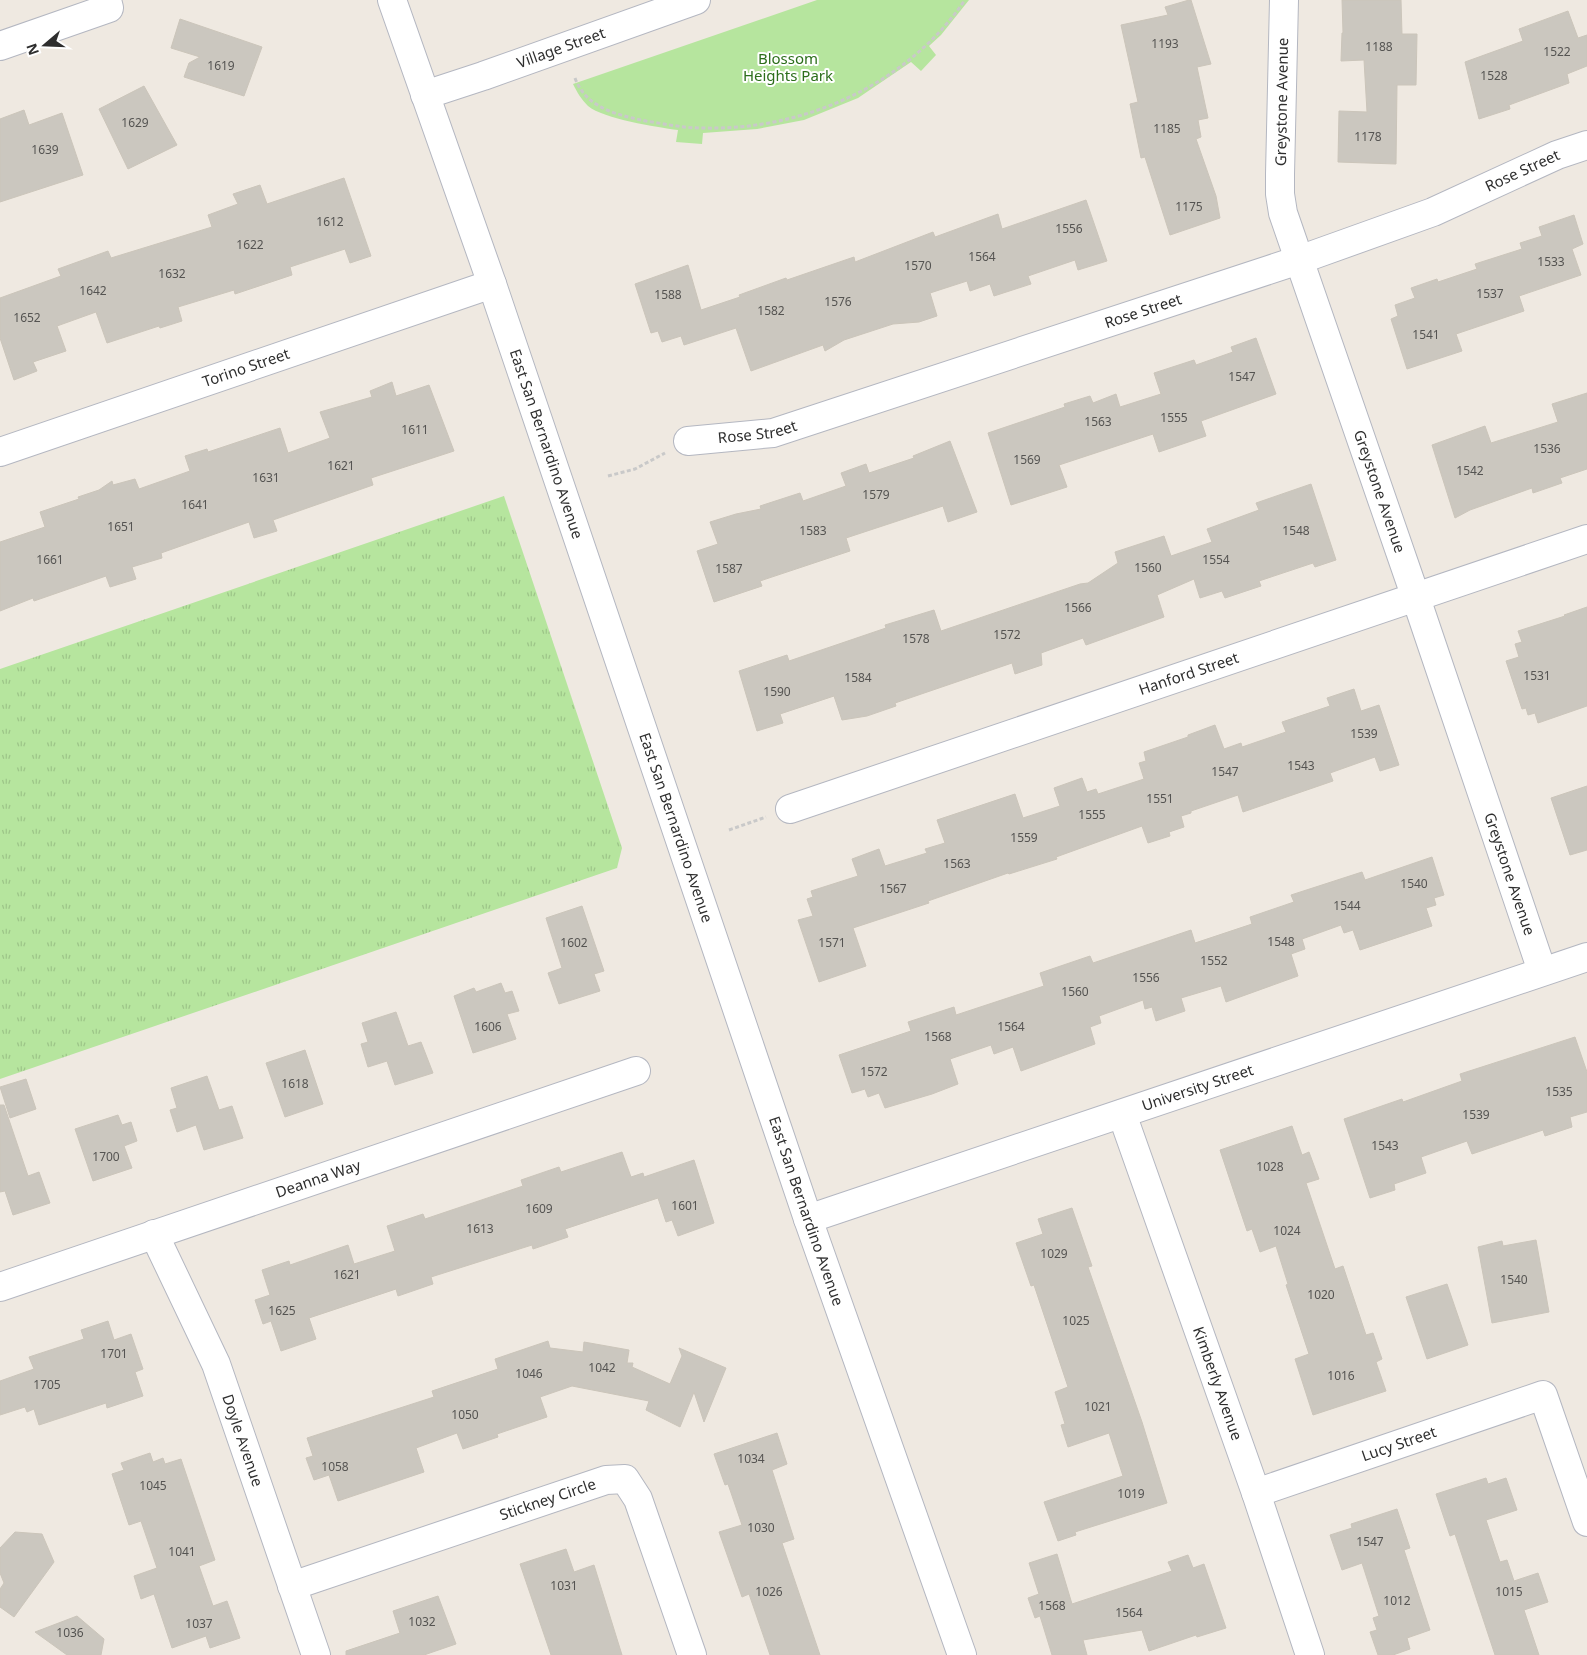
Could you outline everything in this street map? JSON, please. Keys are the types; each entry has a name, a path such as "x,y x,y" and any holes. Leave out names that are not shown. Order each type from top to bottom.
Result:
{"street":[{"name":"East San Bernardino Avenue","path":"392,0 492,284 808,1219 962,1655"},
{"name":"Village Street","path":"424,95 483,76 696,0"},
{"name":"Greystone Avenue","path":"1284,0 1280,194 1283,212 1542,971"},
{"path":"0,46 108,4"},
{"name":"Rose Street","path":"688,441 773,433 1299,260 1433,212 1557,155 1587,146"},
{"name":"Torino Street","path":"0,452 492,284"},
{"name":"Hanford Street","path":"790,809 1587,539"},
{"name":"University Street","path":"808,1219 1587,957"},
{"name":"Deanna Way","path":"0,1286 636,1070"},
{"name":"Kimberly Avenue","path":"1122,1114 1256,1494 1310,1655"},
{"name":"Doyle Avenue","path":"154,1234 216,1364 316,1655"},
{"name":"Lucy Street","path":"1256,1494 1542,1395 1587,1522"},
{"name":"Stickney Circle","path":"292,1586 606,1480 625,1479 638,1499 692,1655"}],"path":[{"path":"575,78 579,90 595,104 609,111 635,119 702,128 730,128 783,121 834,104 855,95 882,79 927,44 965,0"},
{"path":"608,476 635,469 688,441"},
{"path":"729,830 790,809"}],"green space":[{"name":"Blossom Heights Park","path":"817,0 969,0 941,35 929,46 936,55 921,71 911,62 858,98 804,120 757,129 703,133 702,144 676,142 678,130 631,122 596,111 583,101 573,84"},
{"path":"504,496 622,848 617,868 0,1079 0,669"}],"building":[{"path":"1191,0 1211,64 1197,67 1208,118 1198,120 1201,137 1196,139 1216,196 1220,218 1170,235 1145,157 1141,158 1130,104 1138,102 1121,25 1168,15 1165,7"},
{"path":"1342,0 1401,0 1402,34 1417,34 1416,85 1397,85 1396,164 1338,162 1339,111 1367,112 1364,60 1341,61 1343,33"},
{"path":"1568,11 1578,38 1587,35 1587,66 1567,74 1569,83 1509,105 1510,109 1479,119 1465,62 1523,41 1519,29"},
{"path":"180,19 262,47 244,96 184,77 189,63 200,57 171,48"},
{"path":"144,86 177,145 128,169 99,109"},
{"path":"24,110 29,125 62,113 83,175 0,202 0,119"},
{"path":"344,178 371,256 350,263 345,249 290,267 292,275 235,294 234,290 178,307 182,321 160,328 159,326 107,343 96,312 57,326 66,351 33,362 37,371 14,380 0,338 0,298 61,276 58,269 108,251 111,258 212,227 208,215 238,204 233,194 260,185 267,204"},
{"path":"1086,200 1107,261 1078,270 1075,260 1028,276 1031,284 994,296 990,284 970,291 967,281 930,293 937,316 919,322 893,324 844,340 825,351 823,345 751,371 736,328 684,345 681,336 662,342 658,331 651,333 635,284 688,265 701,310 740,297 739,295 786,278 787,280 854,257 855,262 933,232 935,237 998,214 1002,229"},
{"path":"1574,215 1583,244 1572,249 1581,275 1519,296 1524,311 1456,334 1462,351 1407,369 1391,319 1398,316 1395,305 1415,298 1411,288 1437,279 1438,282 1477,269 1475,264 1522,249 1520,243 1542,236 1539,227"},
{"path":"1256,338 1276,394 1201,421 1206,436 1159,452 1153,434 1059,465 1067,487 1011,505 988,433 1065,407 1064,404 1090,396 1093,403 1116,394 1120,407 1161,394 1154,373 1194,360 1196,365 1233,352 1231,347"},
{"path":"392,382 396,396 429,385 454,451 371,478 373,485 273,520 277,531 254,538 249,522 161,553 162,558 132,567 136,579 110,587 106,576 34,601 33,598 0,611 0,542 45,527 40,512 79,499 78,497 99,490 112,481 113,485 135,479 139,489 190,471 185,456 207,449 208,452 280,428 288,453 330,438 320,412 372,397 370,391"},
{"path":"1587,393 1587,469 1560,478 1562,483 1533,493 1532,488 1470,510 1455,518 1432,445 1485,426 1491,443 1558,422 1552,404"},
{"path":"950,441 977,512 948,522 943,506 846,538 850,551 760,581 762,586 714,602 697,551 718,544 710,522 761,509 760,506 800,493 803,501 846,486 841,473 866,464 869,473 914,458 913,456"},
{"path":"1311,484 1336,560 1315,567 1313,563 1259,581 1261,586 1225,598 1222,591 1200,598 1194,579 1157,595 1164,617 1086,645 1083,638 1041,653 1042,665 1015,674 1012,663 895,703 896,706 867,716 842,720 834,696 780,714 783,723 757,731 739,671 787,655 789,661 886,628 885,625 934,610 941,631 1080,584 1088,583 1118,563 1115,552 1164,536 1171,556 1212,542 1207,529 1259,510 1256,503"},
{"path":"1587,607 1587,706 1538,723 1535,713 1528,715 1526,708 1522,709 1506,661 1519,657 1515,644 1522,642 1518,631"},
{"path":"1354,689 1361,711 1379,705 1399,765 1380,771 1375,757 1330,773 1333,781 1243,812 1238,795 1181,816 1184,827 1169,832 1170,836 1148,843 1142,826 1056,857 1057,859 1008,873 928,901 929,903 853,928 866,966 819,982 798,920 813,916 807,899 813,897 811,891 858,876 852,859 879,849 885,866 927,853 925,849 945,843 937,820 1015,794 1023,818 1060,806 1054,788 1082,778 1087,792 1096,789 1098,794 1144,779 1139,763 1146,761 1144,752 1188,737 1188,735 1215,725 1224,749 1241,743 1242,747 1286,732 1282,722 1330,706 1327,698"},
{"path":"1587,786 1587,850 1570,855 1551,798"},
{"path":"1432,857 1444,895 1434,898 1436,905 1426,908 1432,926 1360,950 1353,930 1344,933 1341,925 1302,939 1305,949 1291,954 1298,976 1226,1002 1221,986 1181,998 1185,1011 1156,1021 1152,1007 1145,1009 1143,1000 1099,1016 1101,1023 1090,1027 1095,1044 1021,1071 1013,1047 994,1054 991,1045 950,1059 958,1084 885,1108 879,1093 868,1097 865,1089 852,1093 839,1055 911,1031 908,1022 954,1007 956,1015 1044,986 1040,973 1090,956 1093,963 1191,930 1195,943 1252,924 1250,917 1294,902 1291,895 1362,872 1365,880"},
{"path":"582,906 604,971 594,974 600,991 559,1004 548,973 562,968 546,918"},
{"path":"501,983 505,993 512,991 519,1011 507,1014 516,1039 473,1053 454,996 474,988 476,992"},
{"path":"396,1012 408,1046 421,1042 433,1073 395,1085 387,1061 368,1067 361,1044 368,1042 362,1023"},
{"path":"1575,1037 1587,1072 1587,1112 1570,1117 1572,1127 1545,1136 1543,1130 1472,1154 1467,1141 1421,1157 1426,1173 1394,1184 1395,1190 1370,1198 1344,1119 1402,1099 1403,1102 1462,1081 1460,1074"},
{"path":"305,1050 323,1104 285,1117 266,1063"},
{"path":"207,1076 219,1110 232,1106 243,1138 204,1150 196,1125 177,1132 170,1110 177,1108 171,1088"},
{"path":"26,1079 36,1109 10,1118 0,1087"},
{"path":"0,1105 4,1105 28,1176 39,1172 50,1203 13,1215 5,1191 0,1192"},
{"path":"118,1115 122,1125 131,1122 137,1141 124,1146 132,1168 93,1181 75,1129"},
{"path":"1292,1126 1302,1155 1309,1152 1319,1179 1306,1183 1335,1269 1343,1266 1366,1335 1373,1333 1382,1359 1376,1362 1386,1391 1313,1415 1295,1359 1309,1354 1286,1285 1288,1284 1276,1246 1260,1252 1252,1229 1247,1231 1220,1150"},
{"path":"622,1152 631,1177 643,1173 644,1177 694,1160 714,1223 678,1236 672,1220 666,1222 658,1198 565,1229 568,1237 533,1249 532,1245 431,1277 433,1284 398,1296 396,1289 309,1318 316,1339 281,1351 271,1321 263,1324 255,1300 270,1295 262,1270 289,1261 290,1265 348,1245 354,1264 395,1251 387,1226 423,1214 425,1219 523,1186 521,1180 559,1167 561,1172"},
{"path":"1072,1208 1092,1266 1088,1267 1142,1422 1167,1503 1075,1532 1076,1535 1058,1541 1044,1502 1123,1476 1109,1433 1068,1447 1061,1425 1065,1424 1055,1392 1068,1387 1034,1285 1031,1286 1016,1243 1043,1234 1038,1219"},
{"path":"1536,1240 1549,1312 1492,1323 1478,1247 1502,1241 1503,1246"},
{"path":"1447,1284 1468,1345 1427,1359 1406,1297"},
{"path":"108,1321 114,1340 131,1334 143,1369 135,1372 143,1396 107,1408 106,1403 39,1425 34,1409 27,1412 25,1407 0,1415 0,1381 34,1369 29,1357 84,1339 81,1330"},
{"path":"548,1341 550,1348 583,1352 584,1342 629,1350 627,1363 633,1363 632,1367 670,1384 682,1356 679,1348 726,1368 704,1422 694,1392 680,1427 646,1410 649,1401 572,1386 540,1397 547,1417 497,1434 498,1437 463,1449 457,1433 416,1448 424,1472 338,1501 329,1475 314,1480 306,1458 313,1456 307,1438 434,1397 432,1391 498,1369 495,1359"},
{"path":"777,1433 787,1464 772,1470 794,1539 782,1543 820,1655 770,1655 749,1594 742,1597 719,1532 742,1525 728,1484 725,1485 714,1454"},
{"path":"150,1453 153,1462 163,1458 165,1464 181,1459 215,1560 199,1566 213,1606 227,1601 240,1638 210,1648 206,1636 172,1648 154,1594 141,1599 134,1576 157,1568 141,1521 129,1525 112,1474 124,1470 121,1463"},
{"path":"1486,1478 1488,1484 1506,1478 1517,1510 1486,1520 1500,1562 1507,1560 1514,1581 1538,1573 1548,1602 1524,1610 1539,1655 1495,1655 1455,1534 1450,1536 1436,1494"},
{"path":"1397,1509 1410,1548 1404,1550 1430,1630 1407,1638 1410,1649 1393,1655 1378,1655 1370,1632 1377,1630 1373,1618 1379,1616 1362,1563 1342,1570 1330,1535 1352,1528 1351,1524"},
{"path":"15,1532 42,1534 54,1562 14,1617 0,1607 0,1589 4,1583 0,1573 0,1548"},
{"path":"566,1549 574,1572 594,1565 622,1655 551,1655 520,1564"},
{"path":"1057,1554 1072,1604 1172,1571 1168,1562 1188,1555 1193,1568 1204,1564 1226,1628 1197,1637 1196,1635 1149,1651 1142,1630 1083,1640 1087,1655 1052,1655 1040,1616 1035,1618 1028,1598 1039,1594 1029,1563"},
{"path":"438,1596 456,1644 424,1655 346,1655 346,1651 400,1633 393,1611"},
{"path":"77,1616 104,1639 101,1655 67,1655 35,1632"}]}
